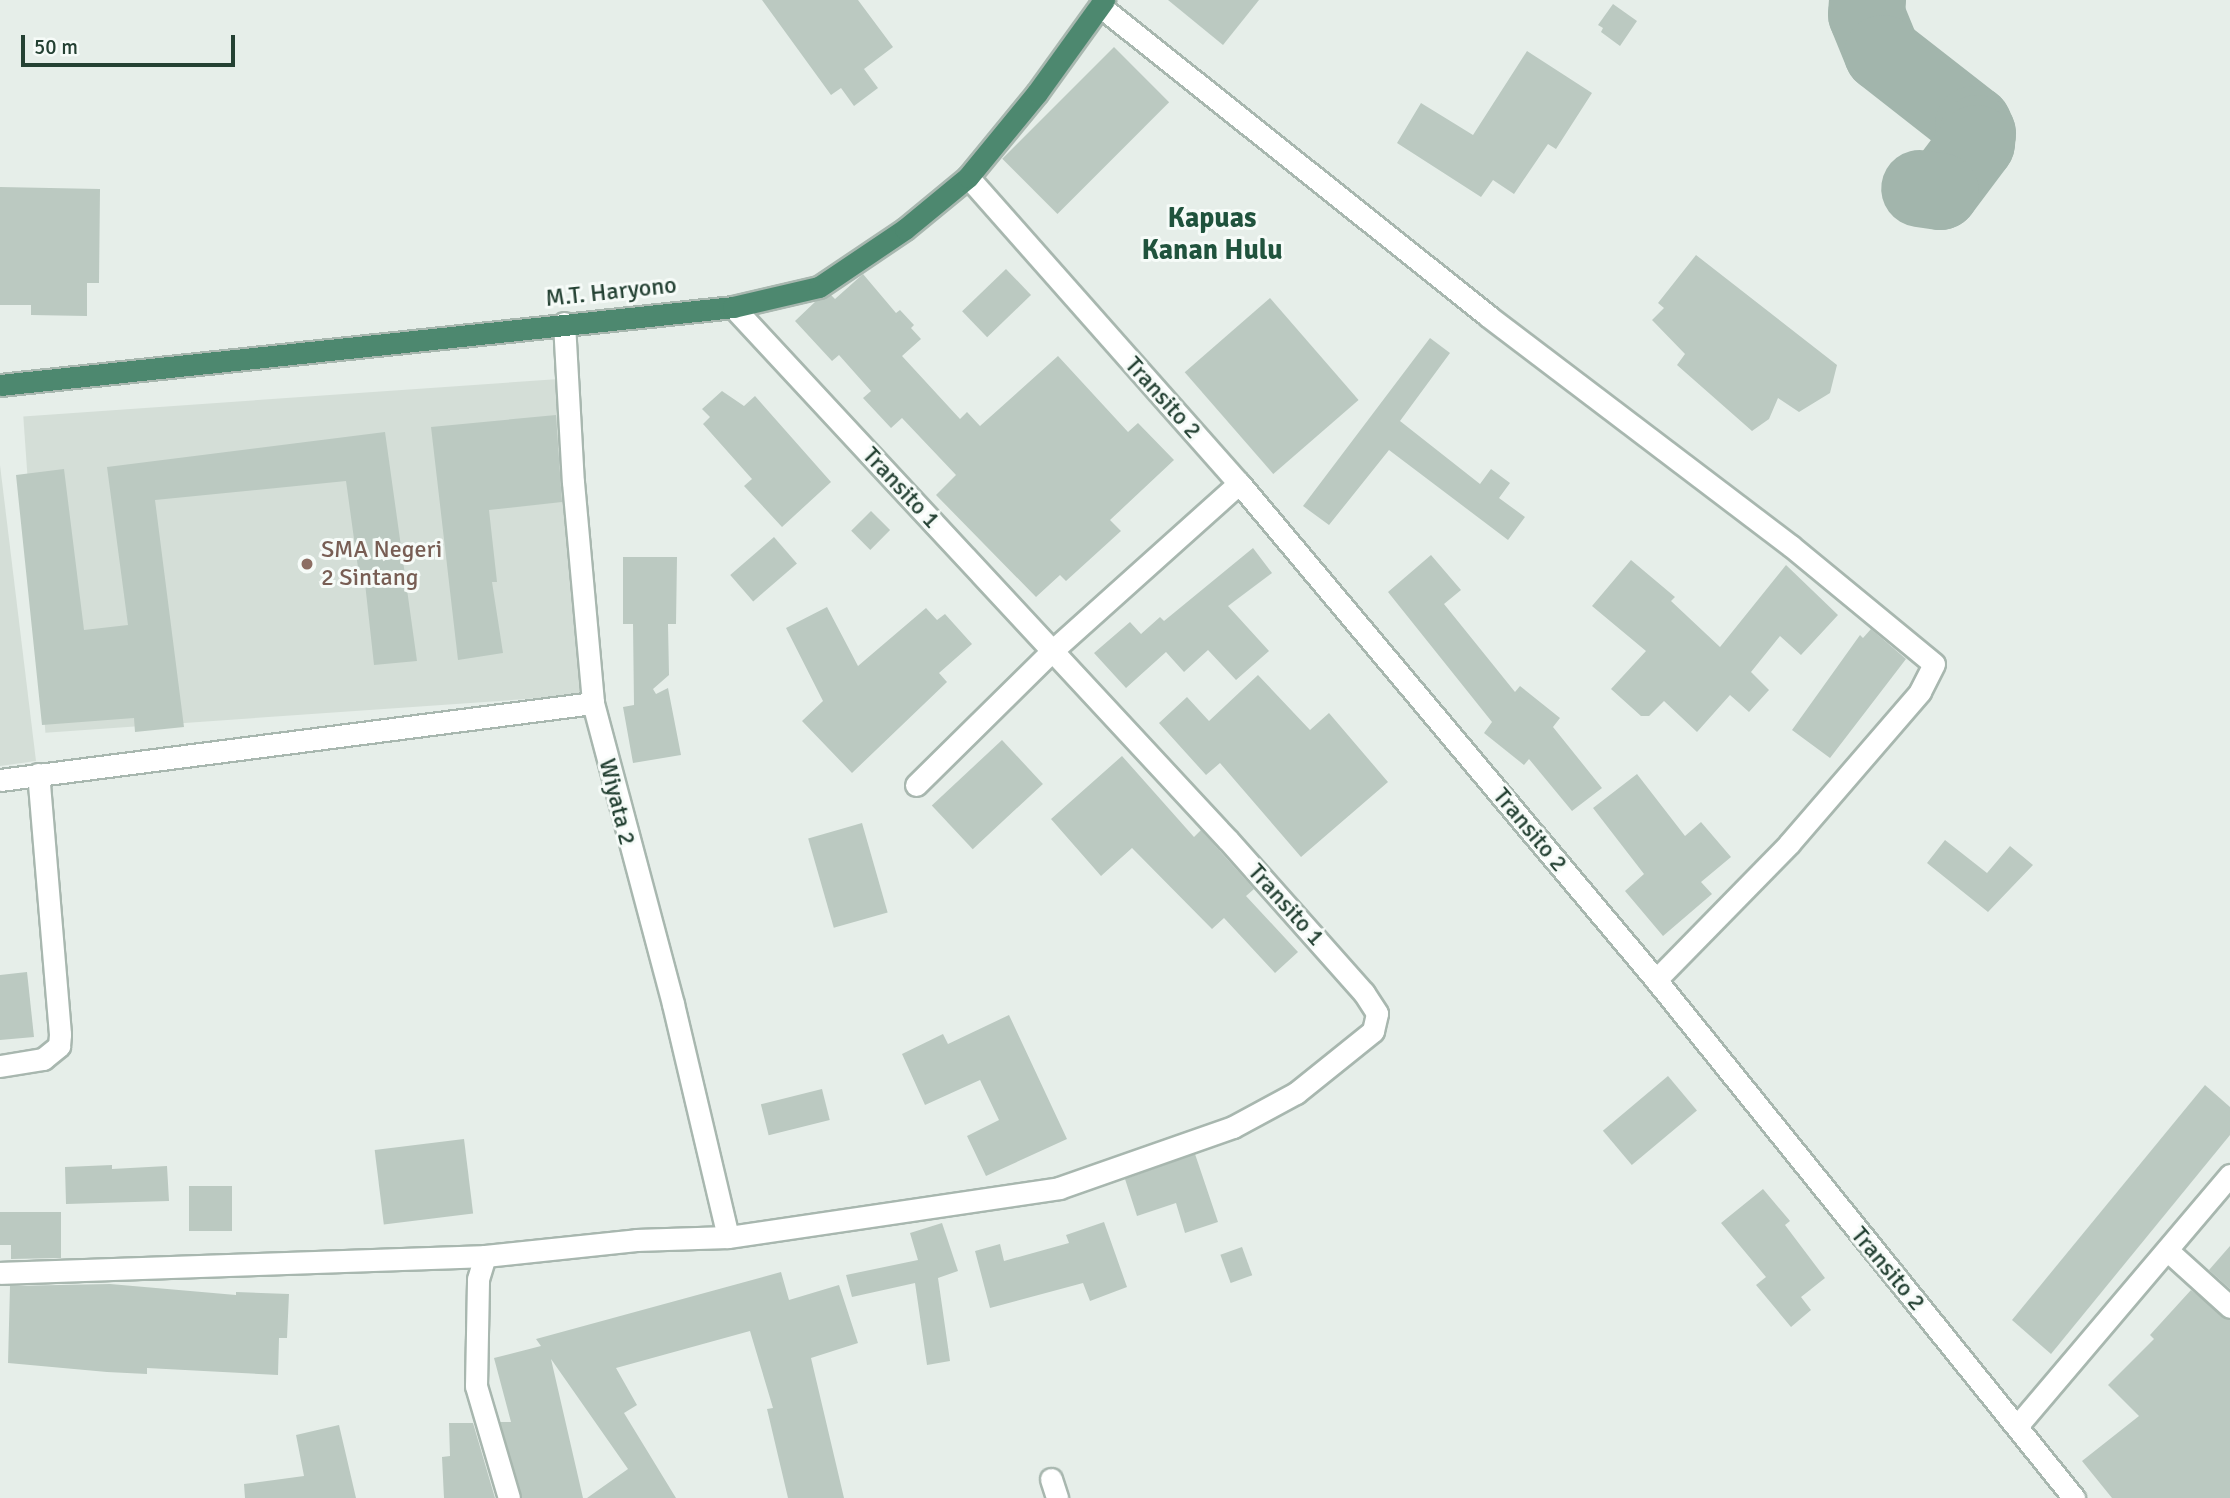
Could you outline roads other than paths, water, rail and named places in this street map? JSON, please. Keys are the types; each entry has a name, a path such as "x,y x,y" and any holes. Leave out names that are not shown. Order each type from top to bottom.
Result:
{"highway":[{"name":"M.T. Haryono","path":"0,385 733,307 819,287 905,229 968,177 1102,3"}],"street":[{"path":"1102,3 1488,316 1791,547 1934,664 1920,692 1789,844 1656,980"},
{"name":"Transito 2","path":"968,177 1240,484 1656,980 1802,1165 2018,1425 2074,1498"},
{"name":"Transito 1","path":"729,1237 1059,1188 1233,1127 1284,1101 1373,1031 1377,1022 1364,993 733,307"},
{"name":"Wiyata 2","path":"564,323 573,482 593,703 673,1004 729,1237"},
{"path":"916,785 1052,651 1240,484"},
{"path":"0,780 593,703"},
{"path":"0,1066 43,1059 59,1046 61,1034 38,774"},
{"path":"2018,1425 2230,1175"},
{"path":"0,1273 485,1256 636,1240 729,1237"},
{"path":"2167,1250 2230,1307"},
{"path":"485,1256 478,1279 476,1386 509,1498"}],"place":[{"name":"SMA Negeri 2 Sintang","path":"307,564"}],"district":[{"name":"Kapuas Kanan Hulu","path":"1212,234"}]}
